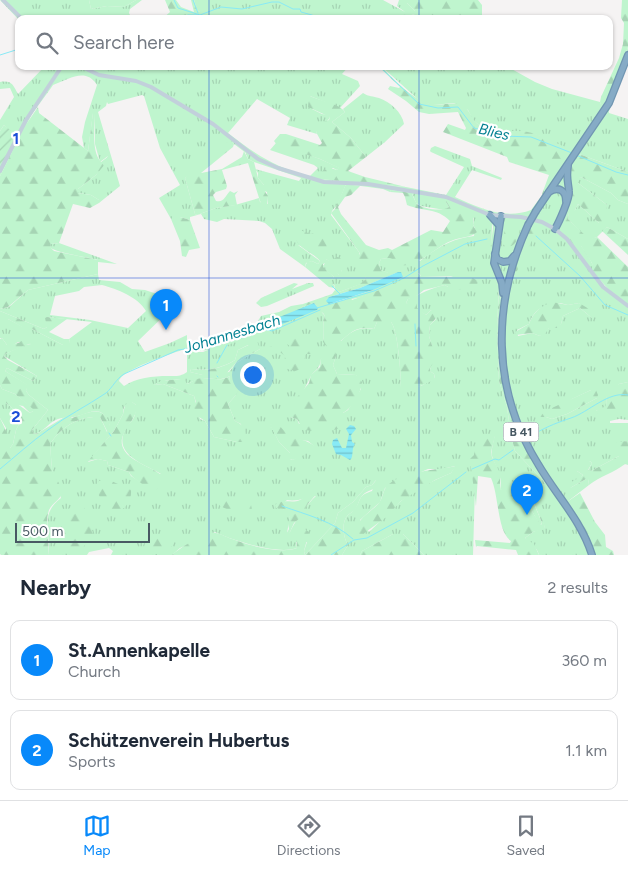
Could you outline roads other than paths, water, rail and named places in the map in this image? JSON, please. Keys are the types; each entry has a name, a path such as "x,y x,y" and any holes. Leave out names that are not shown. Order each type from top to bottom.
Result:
{"highway":[{"name":"B 41","path":"591,554 583,531 537,464 524,440 508,394 501,329 504,300 515,254 528,225 609,103 628,55"},
{"path":"560,233 556,225 570,192 566,175 569,164"},
{"path":"548,193 556,189 562,190 566,195 566,202"},
{"path":"490,215 498,226"},
{"path":"500,216 494,263 503,287 504,300"},
{"path":"495,252 498,259 503,262 510,261 515,254"}],"main road":[{"path":"3,0 18,15"},
{"path":"0,171 26,120 60,70"},
{"path":"88,70 99,75 136,81 151,87 213,124 258,159 278,168 324,182 377,185 446,198 490,215 532,218 556,225"},
{"path":"560,233 603,287 628,306"}],"water":[{"path":"401,272 403,277 373,290 329,304 326,301 329,297 360,288"},
{"path":"314,303 318,308 317,310 275,327 272,326 272,320"},
{"path":"350,425 356,429 351,435 352,442 355,444 350,460 336,454 332,444 333,440 337,438 342,448 346,448 349,434 346,429"}],"waterway":[{"name":"Blies","path":"174,0 178,8 200,15"},
{"path":"193,0 198,13"},
{"name":"Blies","path":"200,15 221,7 242,9 272,2 279,2 312,15"},
{"name":"Blies","path":"188,15 197,15"},
{"path":"0,55 15,50"},
{"name":"Blies","path":"383,70 419,104 438,108 458,107 474,128 503,136 531,137 572,153"},
{"name":"Blies","path":"576,155 616,172 628,175"},
{"name":"Johannesbach","path":"536,236 580,276 605,305 628,315"},
{"name":"Johannesbach","path":"317,308 374,291 404,278 465,244 487,239"},
{"path":"332,286 340,294"},
{"path":"207,348 219,345 220,341 234,335 240,335 241,338 249,333 263,330 272,331 320,310"},
{"name":"Johannesbach","path":"0,469 55,425 106,393 124,374 178,350 273,324"},
{"path":"415,324 416,346"},
{"path":"217,363 227,345"},
{"path":"536,433 578,415 613,396 628,395"},
{"path":"472,469 495,459 499,460 513,450"},
{"path":"331,555 354,540 367,538 413,513 466,472"},
{"path":"282,506 328,523 353,539"}],"place":[{"name":"St.Annenkapelle","path":"166,330"},
{"name":"Schützenverein Hubertus","path":"527,515"}]}
